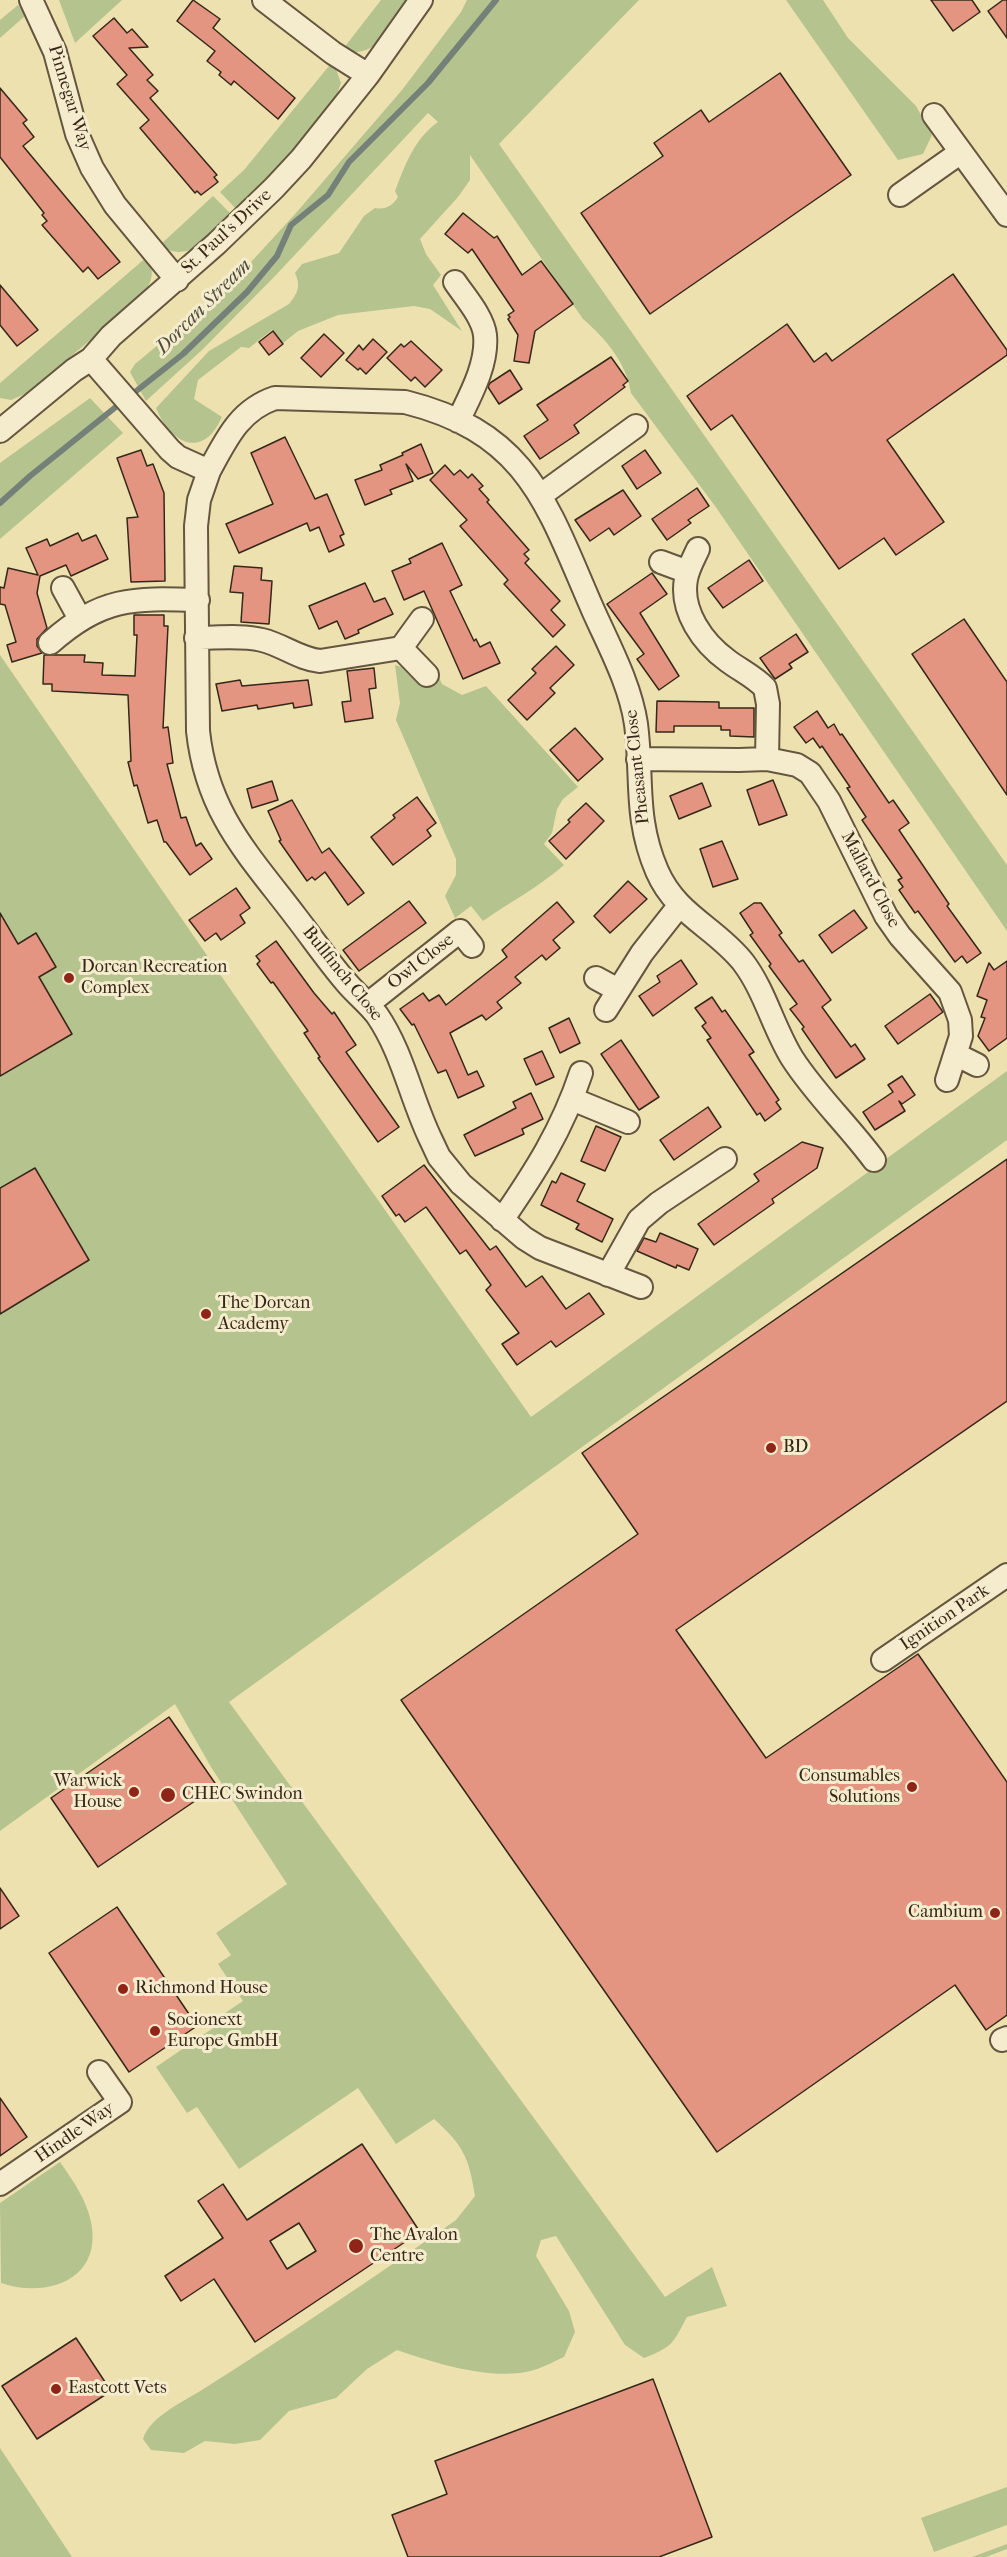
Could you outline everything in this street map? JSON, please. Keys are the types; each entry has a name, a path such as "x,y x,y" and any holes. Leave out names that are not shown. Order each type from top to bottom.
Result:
{"street":[{"name":"Pinnegar Way","path":"31,0 56,52 77,134 92,168 115,205 177,280"},
{"path":"264,0 333,53 368,75"},
{"name":"St. Paul's Drive","path":"2,426 91,359 111,336 177,280 288,174 368,75 421,0"},
{"path":"934,115 1007,215"},
{"path":"900,195 961,152"},
{"path":"455,282 485,334 484,351 473,389 458,421"},
{"path":"91,359 178,457 209,471"},
{"name":"Pheasant Close","path":"209,471 238,422 248,411 262,402 275,398 405,402 426,408 482,432 506,453 541,495 633,707 638,759 639,806 648,846 665,888 679,906 741,960 758,985 791,1056 874,1160"},
{"path":"541,495 636,426"},
{"name":"Bullfinch Close","path":"209,471 199,500 196,526 198,600 196,638 200,751 219,806 244,852 347,984 368,1004 390,1035 423,1123 439,1157 461,1184 502,1220 540,1248 641,1287"},
{"path":"698,549 688,572 685,594 688,607 703,638 728,661 765,688 768,704 767,759"},
{"path":"661,562 688,572"},
{"path":"63,588 80,619"},
{"path":"50,642 80,619 122,601 151,598 198,600"},
{"path":"196,638 260,639 276,644 308,660 320,661 401,648 422,619"},
{"path":"401,648 427,675"},
{"name":"Mallard Close","path":"638,759 767,759 797,765 810,773 819,784 886,916 900,936 950,992 960,1020 967,1060 947,1080"},
{"path":"596,978 612,1000 659,929 679,906"},
{"name":"Owl Close","path":"368,1004 460,932 472,946"},
{"path":"502,1220 549,1148 572,1099 580,1073"},
{"path":"572,1099 628,1122"},
{"path":"608,1275 639,1220 658,1203 725,1159"},
{"name":"Ignition Park","path":"883,1660 1007,1575"},
{"name":"Hindle Way","path":"0,2184 120,2102 99,2072"}],"green space":[{"path":"59,0 122,0 75,43"},
{"path":"381,0 408,0 389,29 374,46 355,52 343,49"},
{"path":"467,0 639,0 499,144 1007,865 1007,931 715,506 631,393 625,371 614,352 583,319 470,155 470,180 458,197 420,239 426,254 441,275 433,285 462,331 430,309 414,306 338,315 298,331 283,343 272,330 249,348 241,347 198,380 194,399 222,417 206,439 197,443 178,438 162,420 156,408 209,351 289,304 298,289 295,273 302,264 339,253 364,216 375,208 388,207 396,200 398,197 395,191 411,153 416,144 438,122 428,113 275,276 202,350 146,401 130,372 135,364 229,286 296,213 402,90 461,12"},
{"path":"786,0 823,0 848,38 916,106 932,135 923,154 898,160"},
{"path":"18,5 25,16 0,38 0,20"},
{"path":"333,61 341,83 336,97 301,142 237,210 220,192 244,170"},
{"path":"213,196 232,215 208,238 190,250 181,252 171,251 160,245"},
{"path":"148,256 152,269 151,280 146,291 137,301 27,393 11,400 0,398 0,383"},
{"path":"90,398 123,433 0,539 0,463"},
{"path":"0,655 275,1054 531,1417 1007,1071 1007,1140 229,1702 665,2297 712,2267 727,2306 687,2317 667,2347 644,2358 625,2345 556,2236 541,2240 536,2256 569,2311 575,2332 564,2357 546,2366 518,2373 501,2374 465,2369 397,2350 367,2369 336,2398 289,2411 260,2440 235,2444 205,2441 184,2453 151,2450 143,2439 160,2416 300,2326 456,2220 475,2196 470,2171 463,2153 452,2137 434,2119 396,2144 358,2088 239,2169 197,2107 187,2113 156,2067 225,2020 222,2015 243,2001 218,1964 231,1955 216,1933 287,1884 211,1767 175,1704 0,1831"},
{"path":"395,665 401,667 421,687 436,671 442,684 462,695 486,686 578,787 563,799 557,809 552,833 544,844 564,865 483,921 471,906 455,918 445,896 456,875 456,859 396,720 400,703"},
{"path":"60,2162 88,2210 92,2228 92,2246 87,2261 77,2273 65,2281 50,2286 17,2287 1,2283 0,2203"},
{"path":"0,2448 72,2557 0,2557"},
{"path":"1007,2487 1007,2525 934,2552 921,2518"},
{"path":"1007,2544 1007,2549 986,2557 972,2557"}],"building":[{"path":"193,0 220,19 213,28 295,98 278,119 234,81 231,85 219,75 221,72 207,61 215,51 177,21"},
{"path":"931,0 972,0 980,12 953,31"},
{"path":"1003,0 1007,0 1007,38 988,11"},
{"path":"114,18 127,33 132,29 148,47 129,48 153,75 147,80 158,91 150,98 217,175 214,177 218,182 201,195 197,191 195,193 140,128 149,120 117,84 127,75 93,36"},
{"path":"780,73 851,175 650,314 581,213 663,156 654,143 701,110 709,122"},
{"path":"0,88 27,120 23,123 34,137 23,146 120,262 98,279 88,267 83,272 42,225 47,221 42,215 44,213 0,157"},
{"path":"463,213 494,238 497,236 522,275 541,261 573,304 535,331 529,363 514,361 518,335 508,315 514,311 472,249 468,253 445,234"},
{"path":"953,274 1007,350 1007,355 887,440 944,522 896,555 884,538 839,569 732,415 711,430 687,396 787,324 814,362 826,353 832,361"},
{"path":"0,285 38,330 17,346 0,325"},
{"path":"273,331 283,344 269,355 259,342"},
{"path":"324,334 344,353 321,377 301,358"},
{"path":"373,339 387,352 366,374 346,360 359,345 363,350"},
{"path":"411,341 442,370 425,387 415,377 411,381 387,358 401,344 404,347"},
{"path":"611,357 628,381 623,385 625,387 574,425 579,433 540,459 524,436 548,420 537,405"},
{"path":"510,370 522,389 499,404 488,387 490,383"},
{"path":"285,437 315,499 327,494 344,534 340,536 344,545 329,552 319,527 310,531 307,523 239,553 226,524 273,504 251,453"},
{"path":"421,444 433,473 418,479 406,464 413,481 390,490 392,494 365,505 355,480 382,470 380,465"},
{"path":"141,450 147,466 153,464 164,493 165,581 131,582 127,518 138,517 117,458"},
{"path":"645,450 661,473 637,489 622,466"},
{"path":"445,465 454,475 460,470 468,478 472,474 483,486 479,489 489,500 487,502 529,550 524,554 529,559 525,563 560,601 551,610 565,625 553,637 504,584 508,580 460,526 467,520 430,480"},
{"path":"697,488 709,506 688,520 691,523 667,540 652,519"},
{"path":"623,490 641,516 614,535 609,528 590,541 575,520"},
{"path":"78,533 82,541 96,535 108,559 71,576 66,565 40,576 37,593 47,628 37,639 37,646 42,653 12,662 7,645 16,642 5,605 0,604 0,587 4,588 8,568 38,575 26,548 47,539 50,546"},
{"path":"442,543 462,585 450,591 474,641 476,639 480,647 490,642 500,663 463,679 424,591 404,600 392,571 411,563 409,559"},
{"path":"749,560 763,581 723,608 708,588"},
{"path":"234,566 262,568 261,580 272,581 269,624 241,622 243,593 230,592"},
{"path":"652,573 667,594 640,613 679,676 659,690 637,659 644,654 607,604"},
{"path":"365,583 374,602 385,598 393,614 358,630 359,633 345,639 337,621 319,629 309,606"},
{"path":"134,615 164,615 164,626 168,626 163,728 168,727 173,763 167,764 181,818 186,817 196,846 201,843 212,859 190,875 164,842 157,820 148,823 137,785 134,786 128,762 131,761 128,695 52,691 52,684 43,684 44,655 85,655 84,662 103,663 102,675 135,676 137,635 134,635"},
{"path":"964,619 1007,682 1007,795 912,654"},
{"path":"796,634 808,652 789,664 792,668 775,679 760,658"},
{"path":"556,646 574,665 550,688 555,693 527,720 508,700 536,673 532,669"},
{"path":"374,668 376,688 369,689 373,718 345,722 342,702 351,701 347,671"},
{"path":"240,680 242,686 308,680 312,705 294,708 293,703 258,709 257,705 222,711 216,684"},
{"path":"657,701 719,702 719,708 754,708 754,737 730,736 730,730 721,730 721,726 674,726 674,732 656,732"},
{"path":"817,711 828,728 834,724 889,803 893,800 909,823 899,830 949,904 947,906 981,953 967,963 962,956 955,962 918,911 915,913 899,890 903,887 898,880 902,878 862,820 866,817 847,788 850,787 822,746 820,748 813,738 806,743 794,727"},
{"path":"575,728 603,759 578,781 550,750"},
{"path":"773,780 787,815 759,825 747,790"},
{"path":"272,781 278,800 252,808 247,789"},
{"path":"702,783 711,806 679,819 670,796"},
{"path":"417,797 436,823 427,830 431,836 393,865 371,837 395,818 393,815"},
{"path":"292,800 322,853 329,848 364,893 348,905 325,872 315,880 312,877 307,881 279,841 281,840 268,811"},
{"path":"586,803 604,821 566,859 549,841"},
{"path":"722,841 738,879 713,887 700,849"},
{"path":"628,881 647,899 610,933 594,916"},
{"path":"236,888 250,908 240,915 245,923 221,940 216,933 205,941 189,920"},
{"path":"409,901 426,923 359,971 343,950"},
{"path":"557,902 574,922 553,940 560,948 546,960 542,955 515,977 521,983 497,1002 502,1008 486,1020 482,1015 450,1033 468,1075 477,1071 484,1086 458,1098 446,1070 438,1073 414,1024 412,1025 400,1009 423,993 429,1001 439,995 446,1005 507,957 502,950"},
{"path":"754,903 761,903 782,933 779,935 799,962 803,960 831,1000 822,1007 851,1047 855,1044 865,1059 836,1078 790,1009 797,1004 750,935 753,933 740,913"},
{"path":"854,910 867,928 832,953 819,935"},
{"path":"0,913 18,944 36,933 56,967 39,977 72,1034 0,1076"},
{"path":"276,941 314,993 332,1014 334,1012 356,1045 346,1052 399,1127 378,1142 318,1058 320,1057 304,1033 308,1031 273,982 271,983 257,964 260,961 256,956"},
{"path":"681,960 697,984 653,1016 639,996 660,982 657,976"},
{"path":"1007,961 1007,1038 989,1051 978,1036 985,1018 981,1017 987,1000 977,996 989,963 994,970"},
{"path":"930,994 943,1012 898,1044 885,1026"},
{"path":"712,997 722,1012 725,1010 754,1052 749,1055 779,1100 776,1102 781,1109 765,1121 760,1113 757,1115 707,1040 711,1038 702,1026 706,1023 695,1008"},
{"path":"569,1018 580,1043 560,1053 549,1028"},
{"path":"621,1040 659,1097 639,1110 601,1054"},
{"path":"542,1051 554,1077 536,1085 524,1059"},
{"path":"902,1076 915,1095 902,1104 899,1101 905,1111 875,1130 863,1112 893,1092 888,1085"},
{"path":"531,1093 543,1119 522,1129 524,1134 475,1156 464,1135 516,1108 513,1102"},
{"path":"708,1107 721,1127 674,1160 660,1140"},
{"path":"596,1126 621,1137 605,1171 581,1161"},
{"path":"802,1142 823,1148 817,1168 772,1199 774,1203 714,1245 698,1224 759,1181 754,1174"},
{"path":"1007,1159 1007,1401 676,1630 766,1758 918,1654 1007,1782 1007,2015 986,2030 955,1985 717,2152 401,1700 638,1534 582,1453"},
{"path":"424,1165 490,1250 496,1246 526,1287 542,1276 566,1309 589,1293 604,1314 556,1347 551,1341 517,1365 502,1344 519,1333 486,1290 491,1285 466,1250 460,1254 426,1207 405,1222 399,1214 396,1216 382,1196"},
{"path":"35,1168 89,1260 0,1314 0,1188"},
{"path":"561,1173 585,1184 577,1201 613,1219 602,1242 576,1229 579,1224 541,1205 552,1181 556,1183"},
{"path":"660,1233 698,1249 689,1270 677,1265 676,1268 637,1251 644,1238 656,1242"},
{"name":"Warwick House","path":"169,1717 217,1786 98,1867 51,1798"},
{"path":"0,1888 19,1916 0,1929"},
{"name":"Richmond House","path":"117,1907 197,2026 129,2072 49,1953"},
{"path":"0,2098 27,2137 0,2156"},
{"name":"The Avalon Centre","path":"362,2144 420,2232 255,2342 214,2279 181,2301 165,2276 223,2238 198,2201 223,2184 247,2220","holes":["299,2223 316,2251 287,2269 270,2241"]},
{"name":"Eastcott Vets","path":"76,2338 111,2391 37,2439 2,2386"},
{"path":"653,2379 712,2537 659,2557 408,2557 392,2515 447,2494 435,2461"}],"waterway":[{"name":"Dorcan Stream","path":"130,396 183,354 247,292 277,256 291,225 328,195 349,162 428,83 496,0"},
{"name":"Dorcan Stream","path":"0,503 122,402"}],"place":[{"name":"Dorcan Recreation Complex","path":"69,978"},
{"name":"The Dorcan Academy","path":"206,1314"},
{"name":"BD","path":"771,1448"},
{"name":"Consumables Solutions","path":"912,1787"},
{"name":"Warwick House","path":"134,1792"},
{"name":"CHEC Swindon","path":"168,1795"},
{"name":"Cambium","path":"995,1913"},
{"name":"Richmond House","path":"123,1989"},
{"name":"Socionext Europe GmbH","path":"155,2031"},
{"name":"The Avalon Centre","path":"356,2246"},
{"name":"Eastcott Vets","path":"56,2389"}]}
